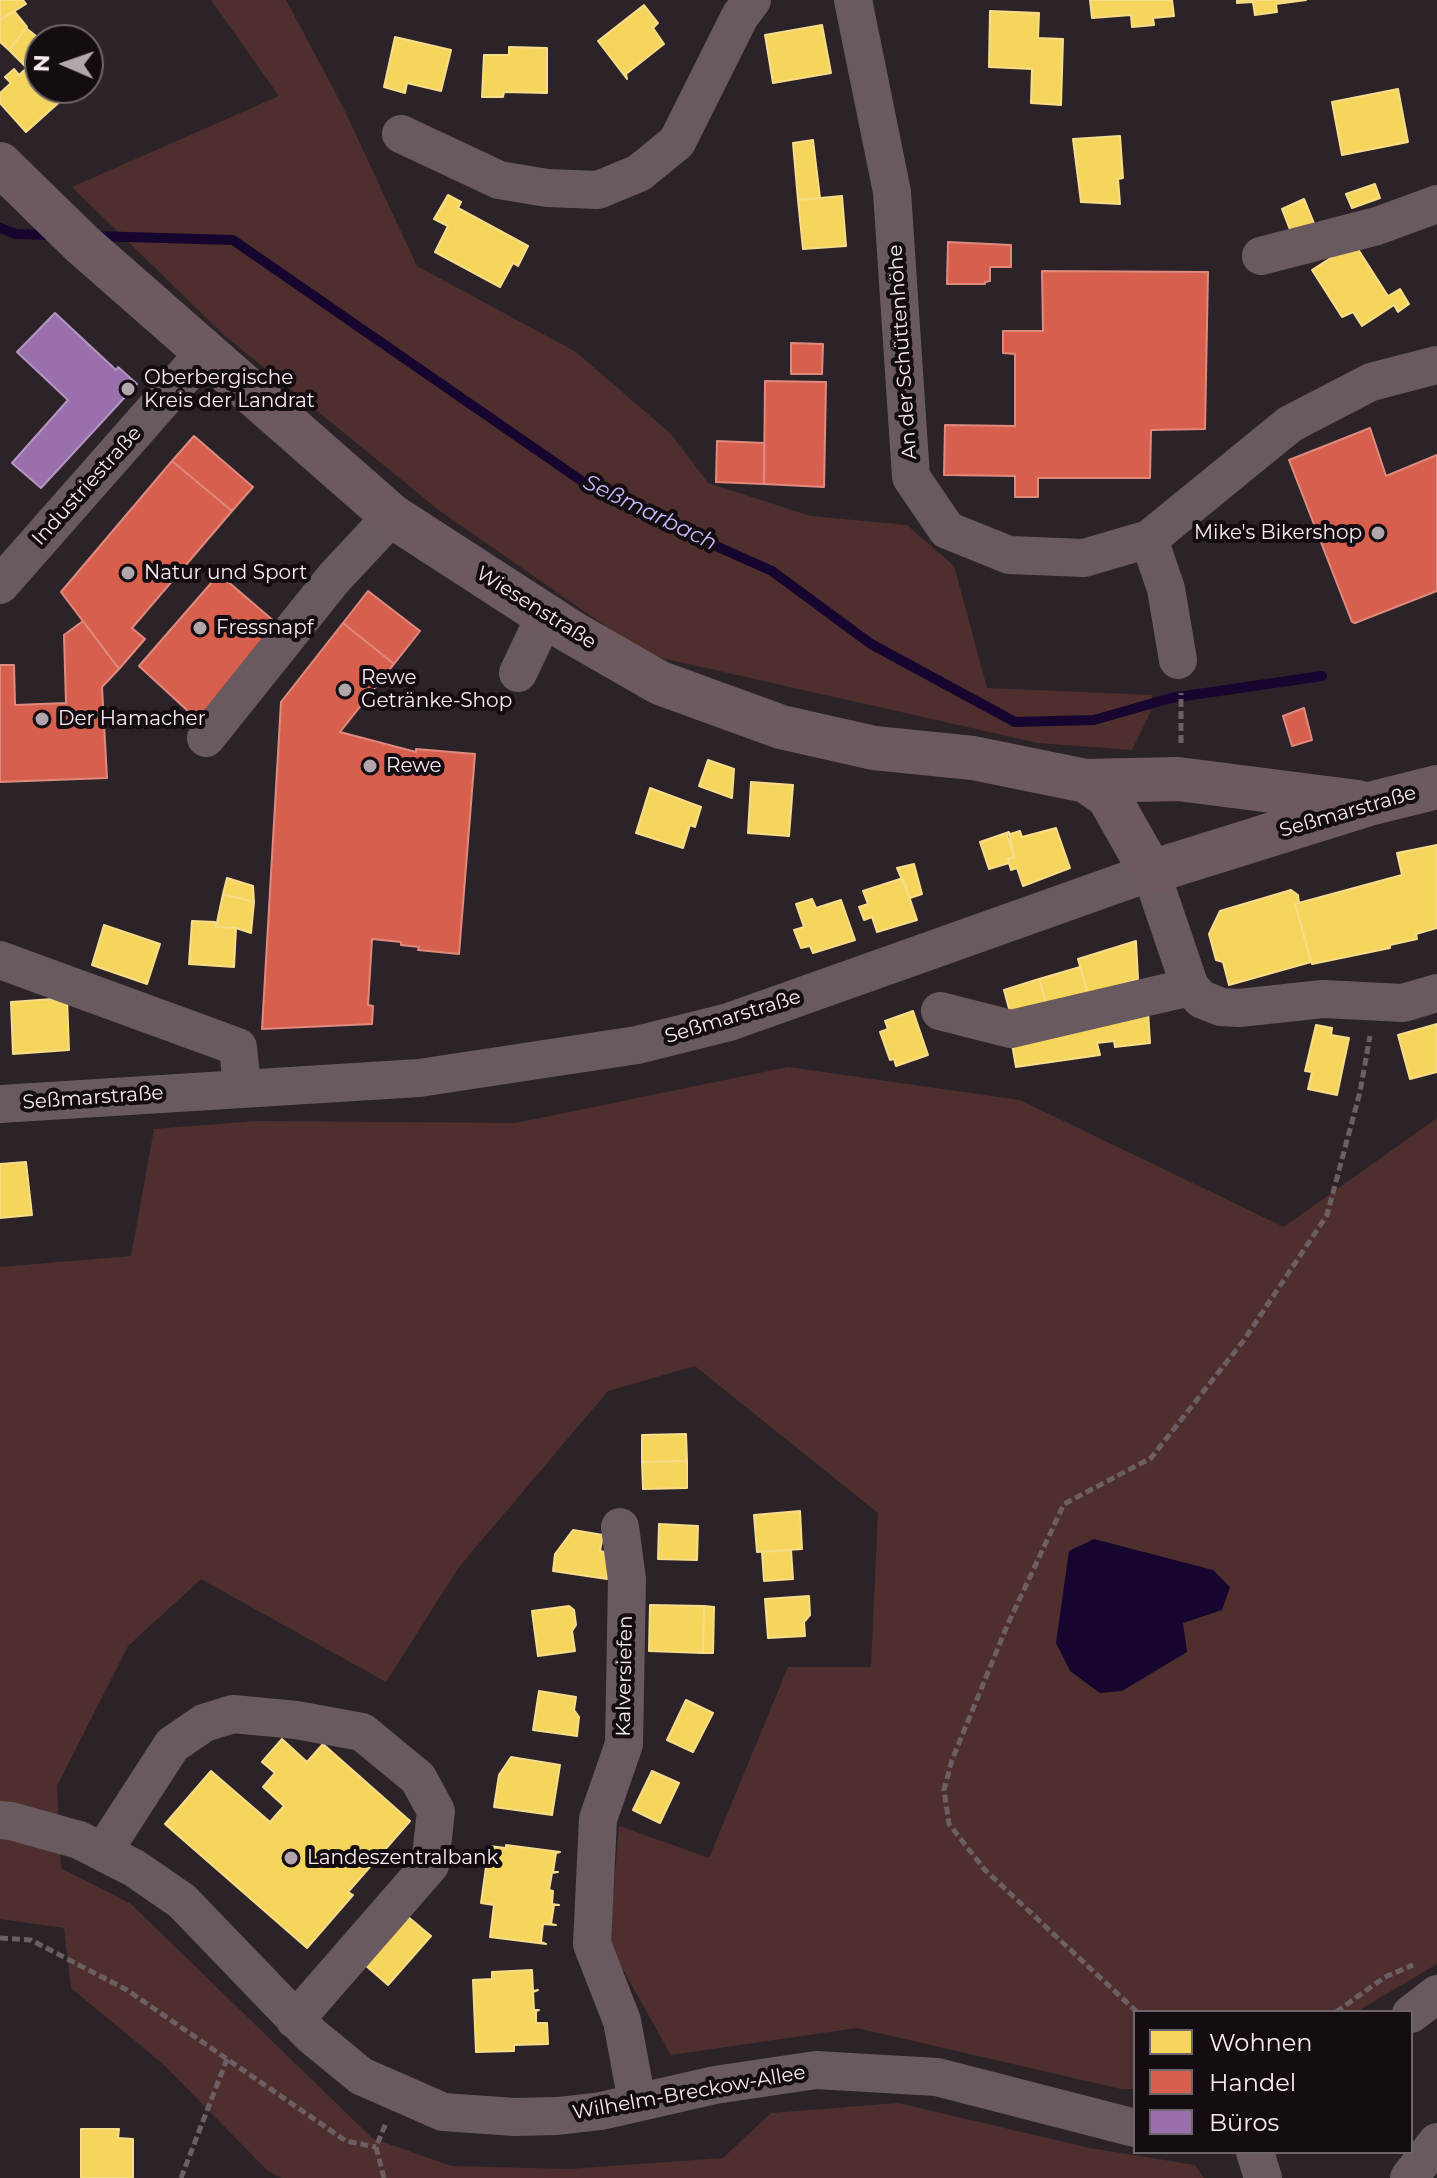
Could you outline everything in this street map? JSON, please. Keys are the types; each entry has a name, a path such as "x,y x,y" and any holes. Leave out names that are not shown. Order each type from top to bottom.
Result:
{"main road":[{"name":"Wiesenstraße","path":"12,176 82,244 392,516 571,632 660,683 781,727 874,748 973,758 1086,781 1178,779 1369,804"},
{"path":"1086,781 1108,796 1151,872"},
{"name":"Seßmarstraße","path":"1151,872 1369,804 1437,787"}],"street":[{"path":"401,134 499,180 547,188 598,190 639,173 677,142 740,16 752,0"},
{"name":"An der Schüttenhöhe","path":"853,0 892,192 911,477 947,530 1009,555 1084,558 1149,539 1290,424 1371,382 1437,365"},
{"path":"1261,256 1377,226 1437,204"},
{"name":"Industriestraße","path":"0,585 206,351"},
{"path":"206,738 334,578 392,516"},
{"path":"1149,539 1166,589 1178,660"},
{"path":"518,673 546,614"},
{"path":"1151,872 1190,987 1201,999 1221,1007 1239,1008 1323,999 1403,1003 1437,993"},
{"name":"Seßmarstraße","path":"0,1104 419,1078 637,1045 729,1022 1151,872"},
{"path":"0,960 238,1047 242,1087"},
{"path":"940,1011 1011,1029 1190,987"},
{"name":"Kalversiefen","path":"620,1527 627,1580 624,1744 598,1819 592,1944 622,2021 637,2102"},
{"path":"103,1852 172,1745 204,1723 233,1714 296,1720 362,1732 418,1778 436,1811 430,1865 295,2020"},
{"name":"Wilhelm-Breckow-Allee","path":"0,1820 79,1840 134,1868 182,1901 295,2020 361,2076 443,2112 515,2117 558,2116 601,2111 715,2085 816,2070 937,2077 1133,2127"},
{"path":"1413,2012 1437,1994"},
{"path":"1409,2178 1437,2142"},
{"path":"1256,2154 1263,2178"}],"path":[{"path":"1135,2010 985,1870 949,1824 944,1790 952,1760 1007,1626 1064,1504 1151,1458 1244,1340 1327,1215 1360,1092 1375,1004"},
{"path":"0,1938 31,1940 127,1990 346,2141 376,2147"},
{"path":"181,2178 227,2059"},
{"path":"384,2178 376,2147 398,2092"}],"shaded area":[{"path":"211,0 286,0 343,107 417,266 576,352 671,434 708,483 811,516 907,525 954,566 987,688 1152,695 1150,713 1132,750 1038,743 662,658 633,645 440,511 224,335 72,187 279,96"},
{"path":"788,1067 1020,1100 1284,1227 1437,1118 1437,1964 1359,2010 1133,2010 1133,2089 1121,2089 857,2028 671,2055 609,1945 619,1826 709,1858 788,1667 871,1667 878,1513 695,1366 608,1391 459,1567 386,1682 201,1579 128,1646 57,1786 61,1868 131,1904 372,2138 451,2166 569,2169 723,2158 771,2113 898,2103 1090,2148 1195,2165 1204,2178 281,2178 268,2171 162,2063 71,1988 64,1928 0,1919 0,1267 131,1256 154,1129 256,1121 516,1123"},
{"path":"1094,1539 1213,1570 1230,1587 1222,1610 1183,1623 1187,1652 1122,1691 1100,1693 1070,1671 1056,1643 1069,1551"}],"building: Wohnen":[{"path":"0,0 23,0 26,4 0,20"},
{"path":"1090,0 1172,0 1174,16 1153,18 1154,25 1132,27 1131,15 1092,18"},
{"path":"1237,0 1306,0 1276,4 1277,12 1255,15 1253,2 1237,3"},
{"path":"644,5 658,23 653,28 664,44 626,74 627,79 598,41"},
{"path":"14,11 25,24 24,31 9,50 0,42 0,20"},
{"path":"990,11 1039,13 1038,38 1063,39 1061,105 1031,103 1032,69 989,67"},
{"path":"822,25 831,73 773,83 765,35"},
{"path":"24,31 24,65 9,50"},
{"path":"395,37 451,50 441,91 407,83 405,93 384,87"},
{"path":"509,47 547,48 547,93 504,92 503,97 482,97 484,55 509,55"},
{"path":"14,69 19,75 24,70 24,104 57,104 26,132 0,103 0,93 11,83 5,77"},
{"path":"1398,89 1408,142 1342,155 1332,102"},
{"path":"1120,136 1123,178 1118,179 1120,204 1081,202 1073,139"},
{"path":"813,140 820,198 798,200 793,143"},
{"path":"1375,184 1380,198 1352,208 1346,194"},
{"path":"448,195 461,202 458,208 528,246 518,266 513,263 500,287 435,252 448,226 434,219"},
{"path":"842,196 846,246 803,249 798,200"},
{"path":"1304,199 1317,231 1294,240 1282,209"},
{"path":"1354,243 1388,296 1400,289 1409,304 1398,312 1394,305 1362,326 1353,312 1342,317 1312,270"},
{"path":"708,760 734,769 732,798 699,786"},
{"path":"751,782 793,785 789,836 748,833"},
{"path":"650,788 701,807 695,827 690,825 683,848 636,833"},
{"path":"1056,828 1070,868 1023,886 1017,868 1011,870 1008,859 1014,857 1007,835 1020,831 1022,837"},
{"path":"1009,832 1014,857 1008,859 1009,863 989,869 980,842"},
{"path":"1437,845 1437,928 1416,934 1417,939 1390,945 1390,948 1312,964 1295,904 1402,875 1397,853"},
{"path":"914,864 922,894 910,898 897,868"},
{"path":"227,878 253,886 254,902 223,894"},
{"path":"903,878 917,920 877,932 872,917 864,920 859,907 868,904 863,891"},
{"path":"1291,890 1298,895 1299,903 1295,904 1311,962 1229,985 1223,962 1216,960 1209,934 1220,911"},
{"path":"223,894 254,902 251,933 216,927"},
{"path":"812,899 816,908 841,900 855,940 813,953 810,946 801,948 794,930 804,927 796,904"},
{"path":"192,921 215,922 216,927 236,928 234,967 189,964"},
{"path":"104,925 160,944 147,984 92,965"},
{"path":"1136,941 1138,979 1088,994 1078,959"},
{"path":"1080,967 1088,994 1047,1006 1039,979"},
{"path":"1039,979 1047,1006 1011,1016 1004,990"},
{"path":"67,998 69,1050 13,1054 11,1002"},
{"path":"913,1011 928,1055 896,1066 894,1059 890,1060 880,1032 888,1029 885,1021"},
{"path":"1148,1011 1150,1043 1115,1047 1114,1041 1097,1043 1100,1055 1016,1067 1011,1038"},
{"path":"1437,1024 1437,1072 1410,1079 1398,1035"},
{"path":"1316,1025 1332,1028 1331,1035 1349,1038 1337,1095 1308,1089 1312,1072 1305,1071"},
{"path":"26,1162 32,1215 0,1218 0,1164"},
{"path":"686,1434 687,1461 642,1462 642,1435"},
{"path":"687,1461 687,1488 643,1489 642,1462"},
{"path":"800,1511 802,1549 757,1552 754,1515"},
{"path":"659,1524 698,1526 697,1560 658,1559"},
{"path":"573,1530 603,1535 600,1551 610,1553 607,1579 553,1571 555,1554"},
{"path":"791,1550 793,1579 764,1581 762,1552"},
{"path":"809,1596 810,1615 804,1622 805,1636 768,1638 765,1599"},
{"path":"650,1605 704,1606 703,1653 649,1651"},
{"path":"569,1606 574,1610 576,1625 572,1631 575,1651 538,1656 532,1611"},
{"path":"704,1606 714,1607 713,1653 703,1653"},
{"path":"539,1691 576,1697 574,1710 579,1717 577,1736 533,1730"},
{"path":"686,1700 713,1713 693,1752 667,1740"},
{"name":"Landeszentralbank","path":"282,1739 307,1762 323,1744 410,1821 348,1892 353,1895 307,1948 165,1824 211,1771 270,1822 284,1806 263,1787 275,1773 262,1762"},
{"path":"511,1757 560,1765 552,1815 494,1807 499,1775"},
{"path":"652,1771 679,1783 660,1823 633,1810"},
{"path":"506,1845 560,1852 556,1853 553,1872 558,1872 552,1873 549,1890 553,1891 552,1904 559,1905 554,1905 551,1924 556,1925 543,1924 541,1942 546,1944 490,1937 494,1905 481,1903 489,1846 506,1848"},
{"path":"407,1916 431,1936 388,1985 364,1964"},
{"path":"532,1970 533,1991 538,1990 533,1992 534,2010 539,2010 536,2011 536,2023 547,2023 548,2044 514,2045 514,2051 476,2052 473,1980 492,1979 492,1972"},
{"path":"81,2129 119,2129 118,2138 133,2139 133,2178 81,2178"}],"building: Handel":[{"path":"948,242 1011,245 1011,267 990,267 990,281 985,284 947,284"},
{"path":"1042,271 1208,272 1205,429 1151,430 1150,478 1038,478 1038,497 1015,497 1015,476 944,475 945,425 1015,426 1015,354 1003,353 1003,331 1043,331"},
{"path":"791,343 823,344 822,374 791,374"},
{"path":"765,381 826,382 824,487 764,484"},
{"name":"Mike's Bikershop","path":"1370,428 1386,476 1437,455 1437,591 1355,623 1352,622 1289,460"},
{"path":"194,436 253,487 232,511 172,461"},
{"path":"717,441 764,443 764,484 716,482"},
{"name":"Natur und Sport","path":"172,461 232,511 132,628 145,639 119,669 61,592"},
{"path":"219,574 282,628 201,723 139,666"},
{"path":"368,591 420,631 394,664 343,623"},
{"path":"83,621 119,669 102,687 107,778 0,782 0,665 14,665 15,705 66,703 64,635"},
{"path":"343,623 394,664 340,732 416,752 416,749 475,754 459,954 418,950 419,947 401,945 401,942 372,939 368,1005 373,1006 372,1024 262,1029 281,702"},
{"path":"1304,708 1312,740 1292,746 1283,716"}],"building: Büros":[{"path":"55,313 116,370 118,367 137,384 41,488 12,463 68,400 17,352"}],"waterway":[{"name":"Seßmarbach","path":"0,228 16,234 53,235"},
{"name":"Seßmarbach","path":"93,236 233,240 602,495 772,571 871,644 1015,722 1094,720 1171,698 1322,676"}],"place":[{"name":"Oberbergische Kreis der Landrat","path":"128,389"},
{"name":"Mike's Bikershop","path":"1378,533"},
{"name":"Natur und Sport","path":"128,573"},
{"name":"Fressnapf","path":"200,628"},
{"name":"Rewe Getränke-Shop","path":"345,690"},
{"name":"Der Hamacher","path":"42,719"},
{"name":"Rewe","path":"370,766"},
{"name":"Landeszentralbank","path":"291,1858"}]}
